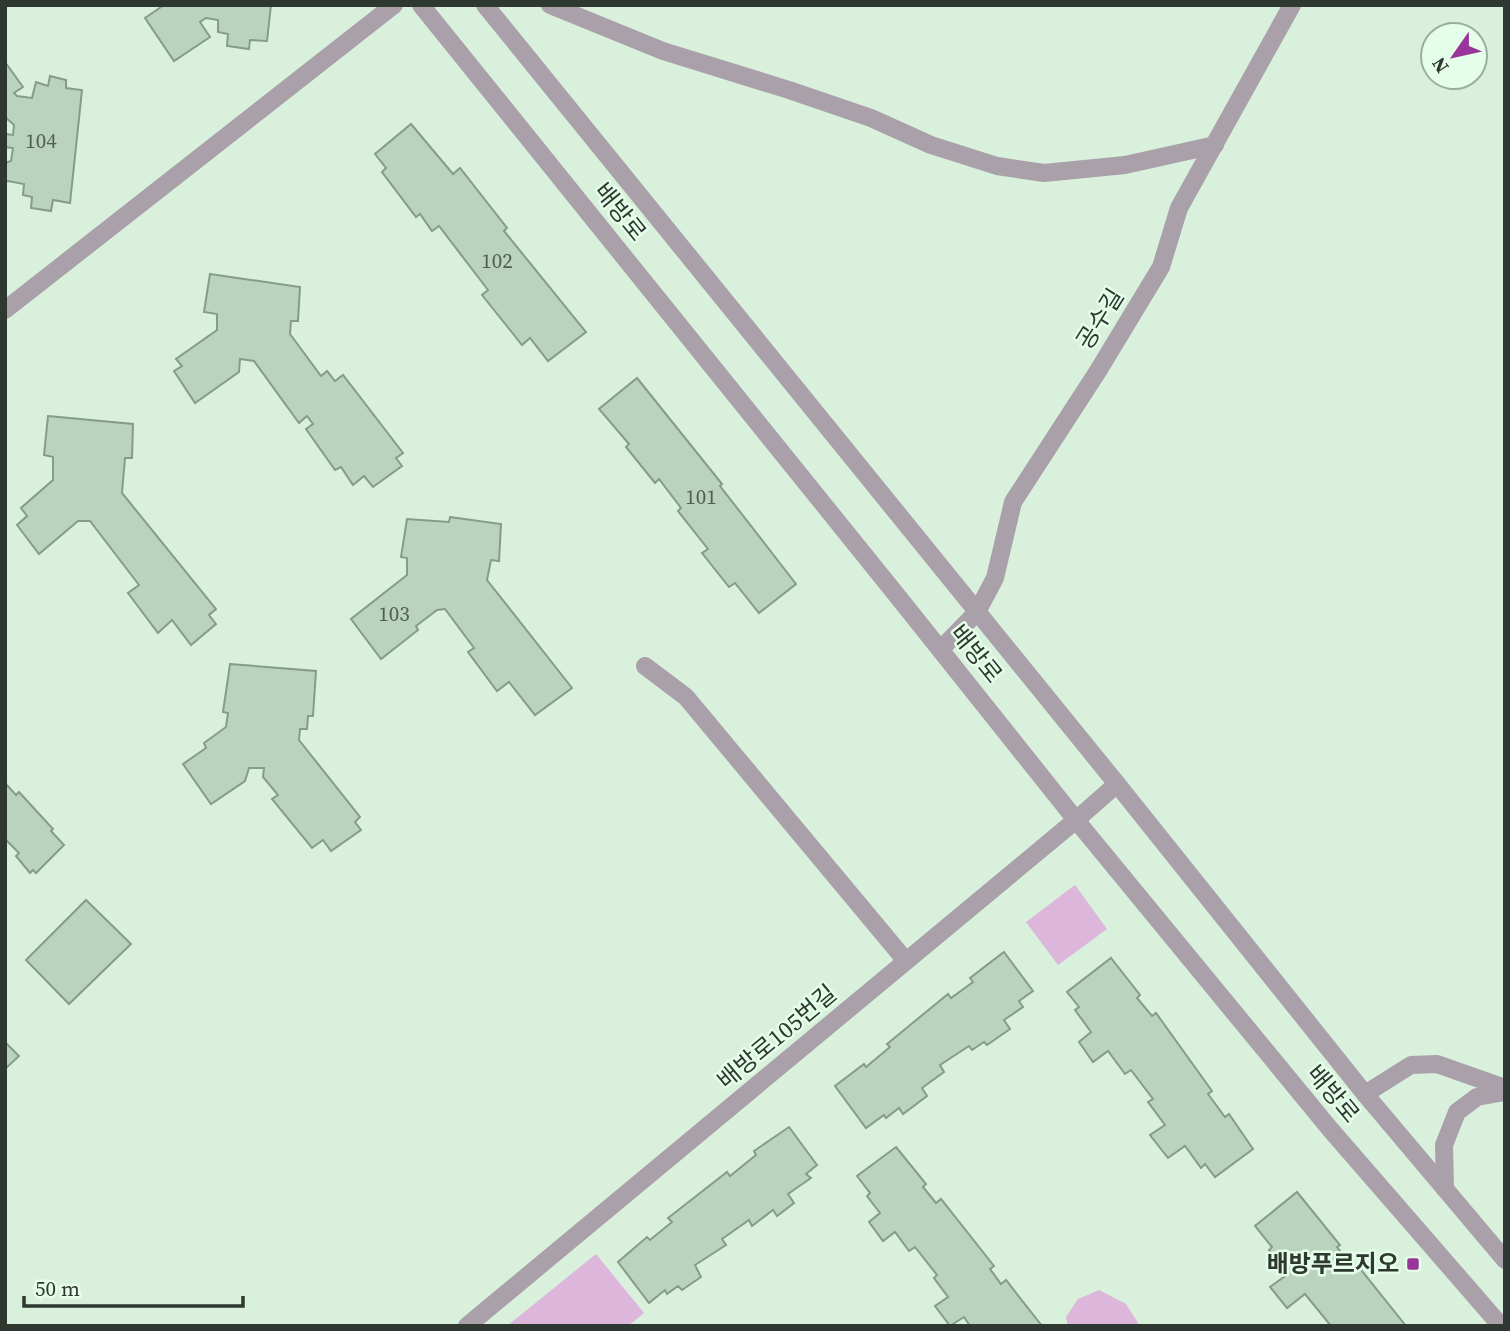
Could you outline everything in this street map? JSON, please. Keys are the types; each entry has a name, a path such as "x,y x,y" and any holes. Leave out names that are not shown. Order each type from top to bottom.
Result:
{"street":[{"path":"5,310 394,5"},
{"name":"배방로","path":"421,5 1076,820 1329,1129 1501,1326"},
{"name":"배방로","path":"485,5 1366,1094 1505,1260"},
{"path":"550,5 663,51 871,118 931,145 997,166 1044,173 1125,165 1215,145"},
{"name":"공수길","path":"940,649 977,612 995,578 1013,502 1098,371 1161,267 1179,208 1292,5"},
{"path":"645,666 686,697 906,961"},
{"name":"배방로105번길","path":"467,1326 1117,784"},
{"path":"1366,1094 1411,1065 1437,1064 1505,1090"},
{"path":"1445,1189 1444,1145 1457,1112 1477,1097 1505,1090"}],"shaded area":[{"path":"1075,885 1107,929 1058,965 1026,922"},
{"path":"596,1254 644,1313 628,1326 507,1326"},
{"path":"1099,1290 1126,1304 1140,1326 1068,1326 1066,1317 1078,1299"}],"building":[{"path":"164,5 271,5 267,41 250,40 249,49 227,46 228,34 218,32 218,20 206,18 200,22 210,37 174,61 145,18"},
{"path":"5,62 23,87 14,93 17,96 32,98 36,82 48,86 50,76 66,80 66,88 82,90 70,203 53,200 51,211 31,208 32,197 23,195 24,184 5,182 5,163 11,161 13,148 5,147 5,134 13,135 14,125 5,117"},
{"path":"411,124 453,174 460,168 507,228 504,231 586,332 548,361 530,338 522,345 482,295 488,290 439,226 432,231 420,214 416,217 382,172 386,168 375,154"},
{"path":"210,274 300,287 298,321 291,321 290,334 321,376 327,371 335,381 343,375 403,453 396,458 402,466 373,487 364,476 353,485 341,467 335,470 306,429 313,424 307,416 299,423 254,361 240,359 239,372 195,403 174,371 182,366 176,359 217,330 217,314 204,312"},
{"path":"637,378 722,484 720,486 796,584 759,613 735,583 729,587 702,553 708,549 678,511 681,508 659,479 655,483 626,447 629,444 599,409"},
{"path":"48,416 133,424 132,458 125,458 122,493 216,609 209,615 216,624 191,645 172,620 158,633 128,593 139,585 90,521 78,521 39,554 17,525 27,516 21,508 53,480 53,457 44,455"},
{"path":"450,517 501,524 499,561 491,560 487,580 572,688 535,715 509,682 497,691 468,652 474,648 445,609 437,610 416,626 418,630 381,659 351,619 407,575 407,558 401,557 407,519 449,522"},
{"path":"230,664 316,671 313,716 308,716 307,729 300,729 299,740 360,817 355,822 361,830 331,851 323,840 312,848 272,799 278,795 263,777 264,768 249,768 245,781 211,804 183,764 206,748 204,743 226,727 228,713 223,712"},
{"path":"5,783 16,795 19,792 64,845 36,873 33,870 30,873 16,856 19,853 5,839"},
{"path":"86,900 131,944 69,1004 26,960"},
{"path":"1004,952 1033,991 1019,1001 1023,1007 1004,1020 1010,1029 987,1045 984,1042 972,1050 969,1046 940,1065 944,1072 922,1088 927,1096 903,1114 899,1108 866,1128 835,1086 864,1064 866,1067 890,1047 887,1044 948,994 951,998 973,982 970,978"},
{"path":"1111,958 1140,995 1137,998 1152,1016 1156,1013 1212,1091 1208,1094 1225,1117 1229,1114 1253,1149 1215,1177 1205,1164 1201,1168 1185,1146 1168,1158 1150,1135 1165,1125 1148,1102 1153,1099 1131,1070 1125,1074 1108,1051 1093,1062 1079,1042 1091,1032 1075,1010 1079,1007 1067,992"},
{"path":"5,1042 19,1056 5,1069"},
{"path":"789,1127 817,1165 806,1174 811,1178 788,1194 794,1203 777,1216 773,1210 752,1226 749,1220 722,1239 726,1245 695,1265 701,1277 682,1290 678,1286 667,1294 665,1290 649,1303 618,1262 647,1237 650,1240 672,1222 668,1218 727,1172 730,1176 756,1155 754,1151"},
{"path":"896,1147 926,1184 923,1187 936,1203 941,1199 994,1266 990,1269 1001,1284 1006,1280 1042,1326 970,1326 964,1317 950,1326 935,1306 948,1297 934,1278 937,1275 915,1247 909,1251 895,1232 883,1241 869,1222 880,1213 857,1176"},
{"path":"1297,1192 1340,1245 1337,1247 1355,1270 1358,1266 1406,1326 1331,1326 1305,1294 1287,1308 1270,1287 1288,1274 1269,1250 1272,1247 1255,1226"}],"place":[{"name":"배방푸르지오","path":"1413,1264"}]}
